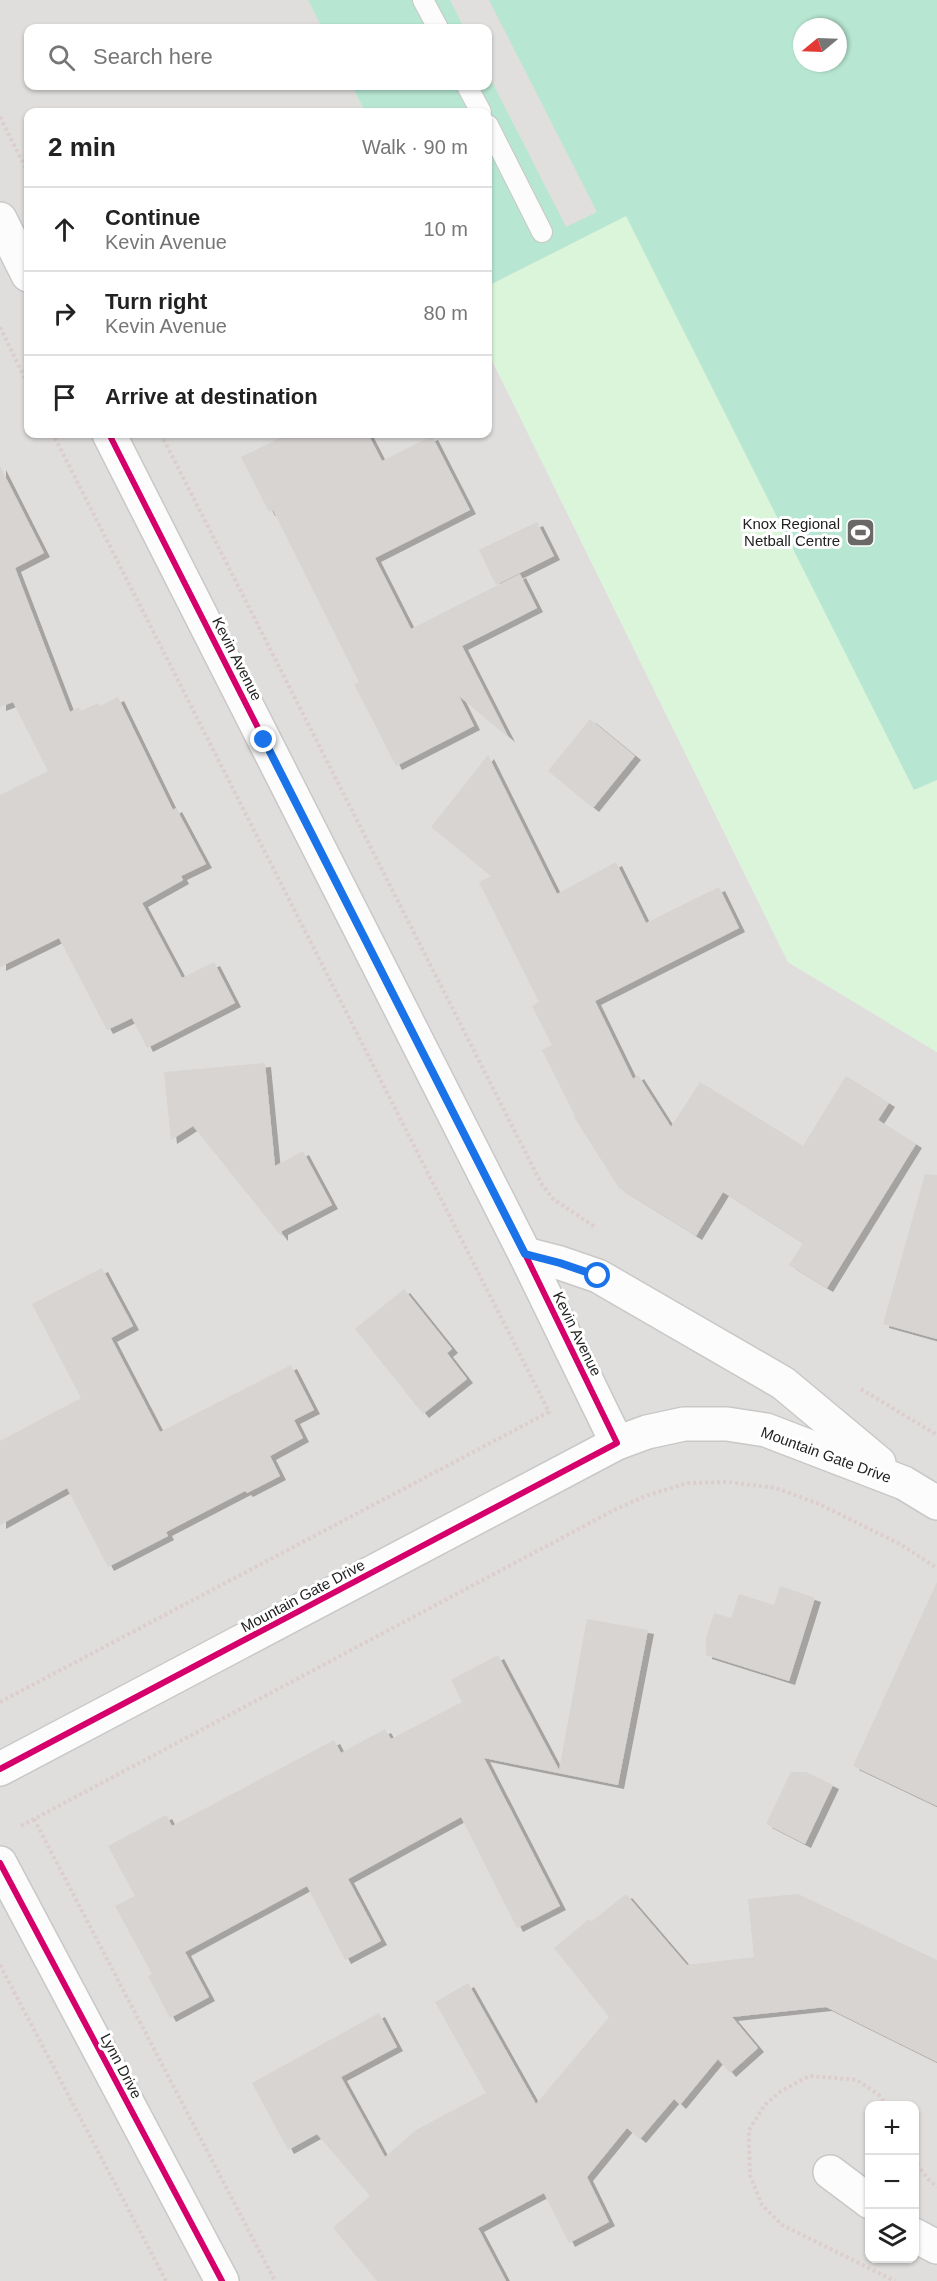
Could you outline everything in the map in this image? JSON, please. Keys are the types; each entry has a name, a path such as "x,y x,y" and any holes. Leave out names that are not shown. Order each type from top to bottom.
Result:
{"street":[{"path":"0,219 24,267"},
{"name":"Kevin Avenue","path":"111,438 525,1254 617,1443"},
{"path":"525,1254 598,1276 783,1383 903,1483"},
{"name":"Mountain Gate Drive","path":"0,1769 617,1443 647,1432 684,1425 727,1424 766,1430 903,1483 937,1503"},
{"name":"Lynn Drive","path":"0,1863 222,2281"},
{"path":"830,2172 865,2198"},
{"path":"919,2237 937,2247"}],"lane":[{"path":"423,0 436,24"},
{"path":"469,90 479,108"},
{"path":"492,134 542,232"}],"path":[{"path":"0,117 24,165"},
{"path":"0,327 24,377"},
{"path":"0,1702 549,1412 55,438"},
{"path":"163,438 541,1183 553,1199 601,1231"},
{"path":"855,1385 937,1435"},
{"path":"19,1827 616,1509 688,1483 728,1482 776,1488 829,1509 900,1544 937,1568"},
{"path":"34,1819 275,2281"},
{"path":"0,1965 166,2281"},
{"path":"919,2165 928,2179 937,2187"}],"shaded area":[{"path":"0,0 308,0 320,24 24,24 24,90 354,90 363,108 24,108 24,438 492,438 492,360 788,962 937,1052 937,2281 0,2281"},
{"path":"450,0 489,0 597,212 566,227 492,82 492,24 462,24"}],"green space":[{"name":"Knox Regional Netball Centre","path":"308,0 937,0 937,780 914,790 626,216 492,284 492,108 363,108 354,90 492,90 492,24 320,24"},
{"path":"626,215 914,790 937,780 937,1052 788,962 492,360 492,284"}],"building":[{"path":"280,438 370,438 382,461 428,438 433,438 470,510 375,558 411,629 520,574 537,608 462,646 509,738 459,696 474,726 396,766 354,684 359,682 273,510 269,512 241,457"},
{"path":"0,466 44,553 15,568 70,712 79,707 81,711 98,703 100,706 118,697 173,810 176,808 206,864 181,876 183,880 142,903 182,978 214,962 235,1003 147,1048 132,1018 107,1030 59,938 0,967 0,795 48,771 13,702 0,707"},
{"path":"537,522 554,556 496,585 479,550"},
{"path":"590,719 635,756 593,808 548,771"},
{"path":"488,755 557,894 616,862 646,923 719,887 739,928 595,1001 633,1079 638,1075 671,1127 700,1082 803,1146 846,1076 889,1103 878,1120 916,1144 827,1288 789,1265 803,1243 723,1192 696,1236 619,1188 574,1117 542,1050 552,1045 532,1006 539,1002 479,882 491,876 431,827"},
{"path":"265,1063 275,1166 303,1151 332,1205 282,1231 282,1237 193,1126 171,1140 164,1072"},
{"path":"925,1174 937,1175 937,1339 883,1324"},
{"path":"102,1268 133,1326 111,1338 160,1432 291,1365 314,1410 294,1420 303,1438 270,1456 280,1476 247,1493 245,1491 166,1532 168,1536 108,1567 67,1488 0,1525 0,1441 81,1398 32,1304"},
{"path":"404,1289 452,1349 447,1353 467,1379 423,1414 355,1329"},
{"path":"937,1582 937,1806 853,1766"},
{"path":"780,1586 815,1598 789,1681 706,1655 706,1639 714,1613 731,1618 739,1594 774,1605"},
{"path":"587,1619 648,1630 618,1785 484,1758 560,1906 517,1928 461,1817 348,1879 381,1941 345,1960 307,1886 185,1952 209,1997 170,2018 148,1976 152,1974 115,1906 135,1896 108,1846 166,1815 172,1826 334,1740 341,1753 385,1729 391,1739 462,1702 451,1680 498,1655 559,1770"},
{"path":"791,1772 806,1772 833,1785 805,1844 766,1824"},
{"path":"626,1894 687,1965 754,1957 748,1899 798,1894 937,1960 937,2062 826,2007 732,2017 758,2048 730,2073 718,2059 680,2105 674,2099 640,2139 627,2128 587,2177 609,2222 569,2243 544,2193 478,2228 506,2281 377,2281 333,2228 370,2196 317,2134 288,2150 252,2083 379,2013 397,2047 341,2077 385,2157 416,2130 486,2093 435,2002 468,1983 536,2104 609,2017 554,1948 589,1919 591,1922"}],"cycle path":[{"path":"0,1769 617,1443 525,1254 111,438"},
{"path":"0,1863 222,2281"}],"place":[{"name":"Knox Regional Netball Centre","path":"861,533"}],"route":[{"path":"264,740 525,1254 598,1276"}]}
